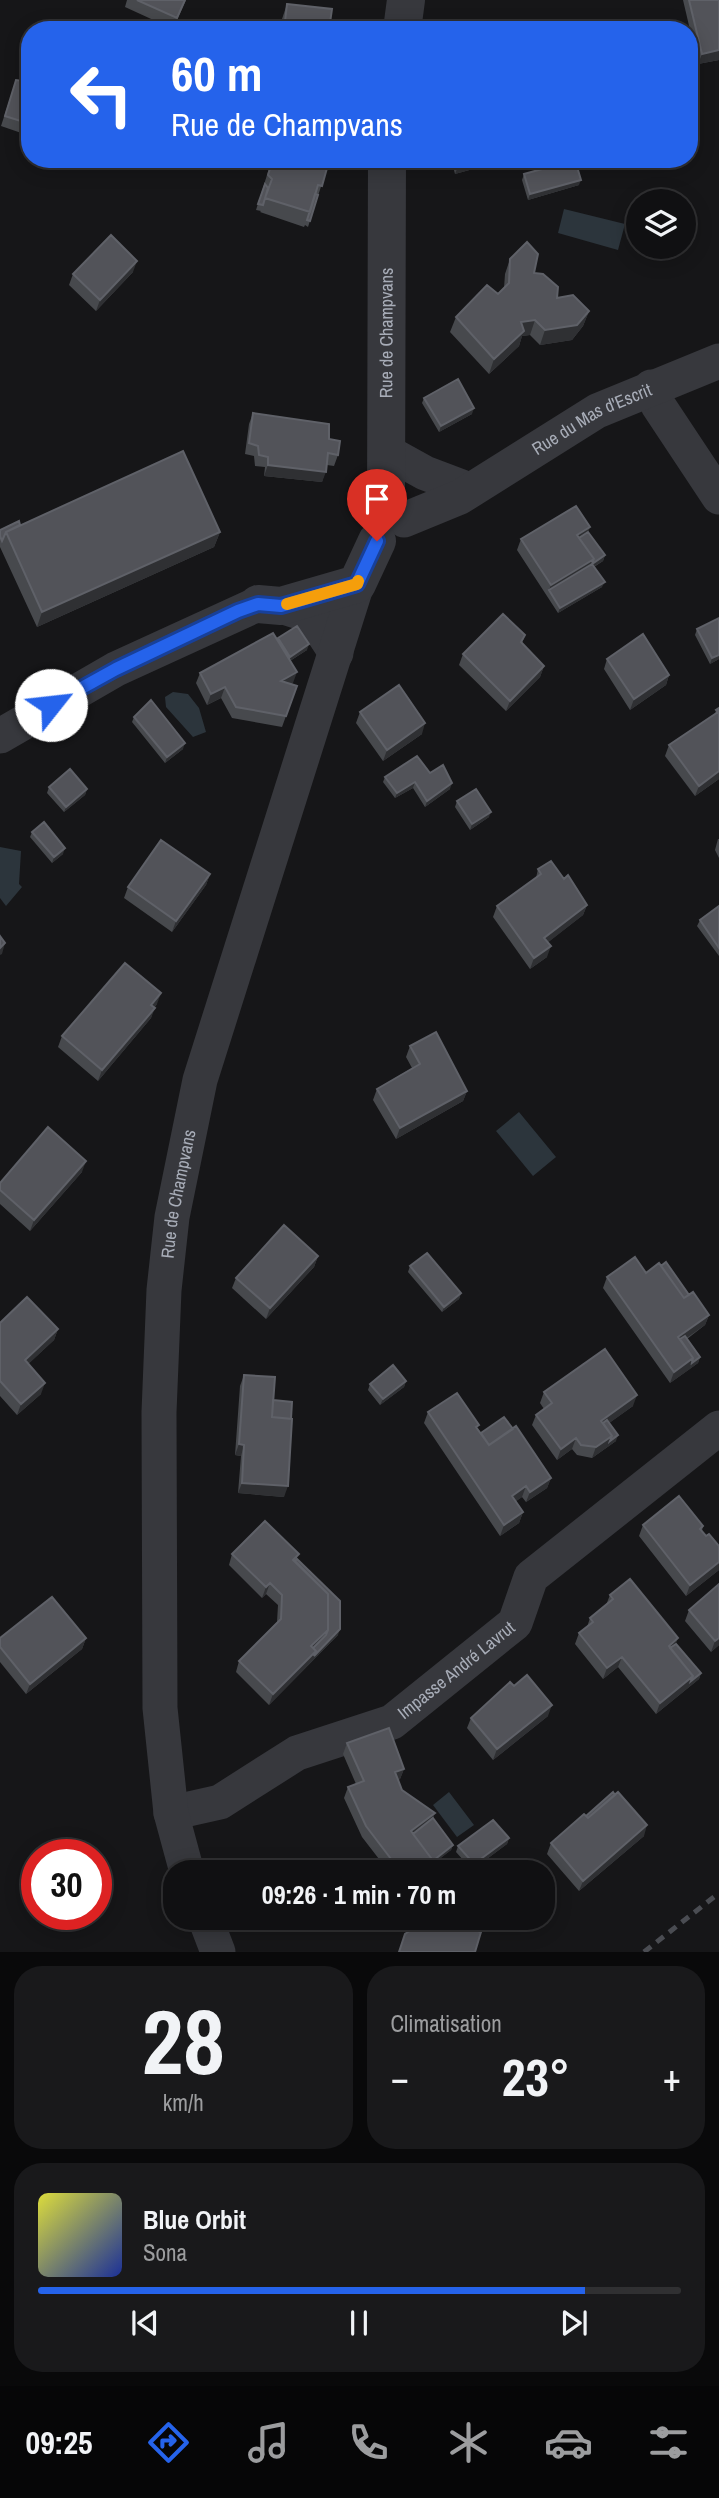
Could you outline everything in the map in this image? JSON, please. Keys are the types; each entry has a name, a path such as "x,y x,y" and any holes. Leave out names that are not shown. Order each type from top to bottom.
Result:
{"street":[{"path":"403,21 406,0"},
{"name":"Rue de Champvans","path":"184,1860 171,1813 160,1708 157,1516 164,1290 172,1217 200,1080 357,584 384,525 387,452 387,168"},
{"name":"Rue du Mas d'Escrit","path":"384,525 439,508 562,430 651,387 719,361"},
{"path":"651,387 659,405 719,496"},
{"path":"387,452 425,473 470,490"},
{"path":"270,605 275,589 338,560 384,525"},
{"path":"0,736 116,669 270,605 357,584"},
{"path":"270,605 312,616 336,653"},
{"name":"Impasse André Lavrut","path":"171,1813 220,1802 297,1753 392,1722 515,1623 531,1577 719,1428"},
{"path":"210,1930 218,1952"}],"shaded area":[{"path":"564,209 625,224 618,250 558,233"},
{"path":"173,692 188,694 199,708 206,732 193,737 166,707 165,697"},
{"path":"0,847 21,851 19,884 22,887 6,906 0,898"},
{"path":"519,1112 556,1157 533,1176 496,1131"},
{"path":"449,1792 474,1825 457,1837 433,1805"}],"building":[{"path":"137,0 185,0 177,18"},
{"path":"689,0 719,0 719,50 702,54 698,21 694,21"},
{"path":"287,4 332,9 330,21 285,21"},
{"path":"16,80 21,81 21,121 5,116"},
{"path":"270,168 327,168 322,186 318,185 310,212 265,198 272,179 268,175"},
{"path":"546,168 577,168 581,180 530,194 524,174"},
{"path":"265,184 268,188 263,205 258,204"},
{"path":"315,194 318,195 310,221 307,220"},
{"path":"111,235 137,261 100,300 73,274"},
{"path":"527,242 538,254 534,273 543,274 558,287 557,298 573,295 589,311 577,325 545,330 535,320 521,322 524,331 494,359 456,317 487,285 498,294 509,283 510,259"},
{"path":"458,379 474,408 441,426 424,398"},
{"path":"253,413 329,424 329,439 340,441 338,455 328,453 326,472 268,465 268,457 259,455 258,446 249,443"},
{"path":"183,451 220,532 42,612 6,532"},
{"path":"576,506 590,527 577,535 594,559 551,585 521,539"},
{"path":"19,521 20,525 6,532 2,541 0,530"},
{"path":"588,532 605,555 592,564 594,559 579,538"},
{"path":"592,564 605,582 560,608 549,590"},
{"path":"503,614 525,635 521,642 544,666 510,701 463,654"},
{"path":"719,618 719,655 712,658 697,629"},
{"path":"297,626 309,644 290,657 278,638"},
{"path":"273,633 297,672 281,681 297,686 286,716 236,707 225,687 211,694 200,673"},
{"path":"643,634 669,675 634,699 607,659"},
{"path":"399,685 425,723 387,750 360,712"},
{"path":"151,700 185,743 167,757 134,717"},
{"path":"719,708 719,771 699,786 669,745 718,712 716,710"},
{"path":"417,756 430,773 443,765 452,783 427,801 415,782 397,793 385,777"},
{"path":"70,769 87,789 66,807 49,787"},
{"path":"476,789 491,812 472,824 457,801"},
{"path":"44,822 65,848 54,857 32,832"},
{"path":"161,840 210,874 176,921 128,887"},
{"path":"551,861 564,879 568,875 587,905 544,938 551,946 534,958 497,906 541,874 538,869"},
{"path":"719,906 719,948 700,920"},
{"path":"125,963 161,993 151,1005 155,1008 102,1070 62,1036"},
{"path":"436,1032 467,1091 400,1128 377,1089 420,1064 410,1046"},
{"path":"48,1127 86,1161 34,1220 0,1190 0,1183"},
{"path":"284,1225 318,1256 270,1308 236,1278"},
{"path":"427,1253 461,1293 444,1307 410,1266"},
{"path":"635,1257 646,1273 659,1263 684,1298 693,1292 709,1315 678,1337 693,1358 674,1372 607,1277"},
{"path":"666,1262 689,1295 684,1298 661,1266"},
{"path":"27,1297 58,1329 25,1360 45,1383 21,1404 0,1381 0,1323"},
{"path":"685,1336 700,1357 692,1363 693,1358 680,1339"},
{"path":"605,1349 637,1395 601,1421 612,1436 596,1447 581,1445 576,1438 561,1449 536,1415 552,1403 544,1392"},
{"path":"393,1365 406,1381 383,1399 370,1384"},
{"path":"244,1375 275,1377 272,1417 292,1419 288,1486 242,1483 244,1445 239,1444"},
{"path":"457,1393 489,1445 516,1426 551,1478 530,1492 526,1486 512,1496 523,1512 504,1525 428,1412"},
{"path":"273,1400 292,1402 291,1419 272,1417"},
{"path":"504,1417 513,1429 489,1445 481,1433"},
{"path":"607,1420 618,1435 610,1441 612,1436 603,1423"},
{"path":"679,1496 703,1526 700,1529 706,1536 709,1534 719,1546 719,1562 690,1585 643,1525"},
{"path":"265,1521 299,1554 293,1560 328,1594 328,1630 311,1646 316,1651 273,1694 239,1661 281,1619 282,1595 270,1583 266,1587 232,1554"},
{"path":"297,1559 340,1601 340,1629 314,1656 316,1651 313,1648 328,1630 328,1594 295,1561"},
{"path":"630,1579 678,1638 669,1646 693,1676 660,1703 622,1657 607,1668 579,1633 593,1622 590,1618 613,1599 610,1595"},
{"path":"719,1584 719,1638 715,1641 689,1610"},
{"path":"52,1597 86,1638 30,1684 0,1647 0,1638"},
{"path":"676,1644 701,1673 691,1681 693,1676 670,1648"},
{"path":"527,1675 552,1705 497,1749 471,1718 510,1682 514,1686"},
{"path":"389,1728 404,1769 395,1772 402,1790 435,1813 411,1831 431,1858 428,1860 392,1860 366,1826 348,1787 364,1781 347,1743"},
{"path":"613,1792 615,1795 588,1818 586,1816"},
{"path":"618,1792 647,1825 583,1881 551,1843 584,1814 588,1818"},
{"path":"433,1818 453,1845 430,1860 413,1834"},
{"path":"493,1820 509,1838 479,1860 470,1860 458,1846"},
{"path":"411,1930 481,1932 475,1952 399,1952 405,1934"}],"railway":[{"path":"644,1952 719,1893"}],"slow traffic":[{"path":"287,604 357,584 358,581"}],"route":[{"path":"51,705 116,669 238,611 258,604 281,606 357,584 368,554 377,541"}]}
